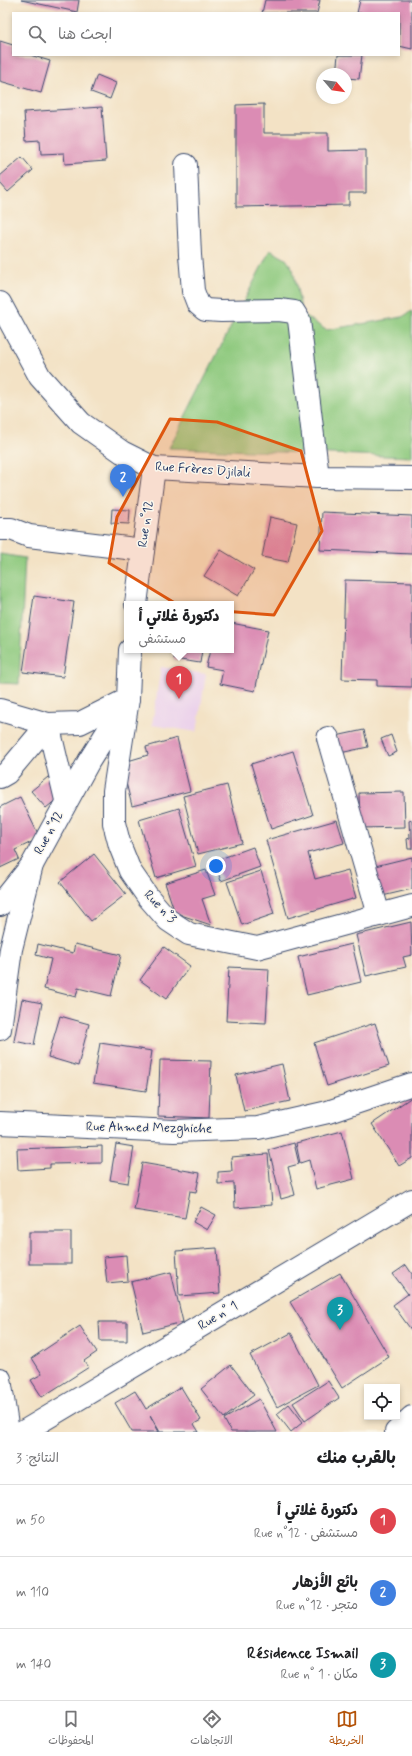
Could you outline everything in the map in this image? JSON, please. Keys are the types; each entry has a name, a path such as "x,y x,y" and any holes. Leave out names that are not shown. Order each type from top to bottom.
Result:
{"street":[{"path":"186,165 193,291 198,304 205,310 279,310 294,312 299,320 318,477"},
{"name":"Rue Frères Djilali","path":"0,303 40,377 81,423 122,452 154,468 318,477 412,478"},
{"name":"Rue n°12","path":"136,601 154,468"},
{"path":"0,510 6,529 29,536 143,550"},
{"name":"Rue n°12","path":"0,1029 11,949 32,865 66,800 128,699 130,653"},
{"path":"0,710 48,724 80,722 128,699"},
{"name":"Rue n°3","path":"128,699 114,791 114,823 120,846 130,871 168,920 189,934 257,948 412,906"},
{"path":"0,777 7,773 48,724"},
{"path":"48,724 66,800"},
{"path":"328,738 379,915"},
{"path":"0,905 32,865"},
{"name":"Rue Ahmed Mezghiche","path":"0,1123 174,1131 258,1128 328,1112 412,1084"},
{"name":"Rue n° 1","path":"23,1432 412,1200"},
{"path":"0,1379 8,1432"},
{"path":"396,1432 412,1417"}],"highlighted area":[{"path":"170,419 217,422 301,451 322,531 274,615 183,608 109,563 117,517"}],"shaded area":[{"path":"161,667 206,674 197,732 152,725"}],"green space":[{"path":"270,250 286,259 293,269 302,314 326,330 402,317 412,311 412,457 169,448"},
{"path":"0,554 25,558 19,684 0,683"}],"building":[{"path":"21,0 79,0 77,12"},
{"path":"265,0 320,0 317,12 262,12"},
{"path":"360,0 412,0 412,49 400,46 400,12 357,12"},
{"path":"0,41 12,45 12,56 33,56 50,61 41,93 0,81"},
{"path":"338,56 362,56 359,79 352,78 352,68 337,68"},
{"path":"97,75 116,83 110,99 91,92"},
{"path":"264,104 264,133 328,133 328,151 366,150 366,193 349,193 349,205 236,207 236,105"},
{"path":"102,107 106,161 65,164 64,153 41,154 40,140 26,141 24,112"},
{"path":"22,157 33,170 8,192 0,183 0,176"},
{"path":"112,509 130,510 129,524 111,523"},
{"path":"322,512 412,516 412,554 320,550"},
{"path":"270,517 297,523 288,562 262,557"},
{"path":"221,550 254,570 238,596 204,576"},
{"path":"345,580 412,582 412,687 377,686 377,680 342,679"},
{"path":"34,596 74,602 63,677 23,672"},
{"path":"234,624 268,630 255,691 220,684 223,670 206,667 209,653 234,653"},
{"path":"175,653 202,653 200,663 174,659"},
{"path":"364,730 368,747 340,753 336,736"},
{"path":"391,735 397,752 388,756 381,739"},
{"path":"177,738 190,791 132,806 121,763 148,755 146,747"},
{"path":"293,751 313,815 271,829 251,764"},
{"path":"48,777 63,794 46,808 31,791"},
{"path":"227,785 242,843 198,854 183,796"},
{"path":"404,792 405,827 360,828 359,793"},
{"path":"20,797 40,838 15,850 19,859 0,868 0,807"},
{"path":"179,808 196,866 156,878 139,820"},
{"path":"337,820 344,843 308,853 315,879 348,870 356,898 288,918 266,840"},
{"path":"412,820 412,849 408,849 407,839 410,838 409,821"},
{"path":"253,847 260,867 221,881 214,861"},
{"path":"94,854 126,894 91,921 60,882"},
{"path":"412,857 412,889 378,897 371,867"},
{"path":"206,870 215,895 202,899 211,925 175,913 165,883"},
{"path":"261,871 274,914 242,925 227,882"},
{"path":"411,922 412,955 403,957 406,967 366,976 356,935"},
{"path":"38,944 73,953 75,944 121,955 111,996 78,988 76,997 44,989 51,959 36,955"},
{"path":"352,944 361,982 307,995 298,957"},
{"path":"164,947 190,966 166,999 140,980"},
{"path":"229,967 269,969 266,1023 226,1021"},
{"path":"22,999 42,1003 34,1045 14,1041"},
{"path":"60,1016 89,1024 78,1066 48,1057"},
{"path":"375,1023 389,1066 327,1086 314,1043"},
{"path":"100,1043 152,1051 146,1091 93,1083"},
{"path":"160,1060 211,1061 209,1118 158,1116"},
{"path":"282,1064 290,1101 244,1111 236,1075"},
{"path":"412,1097 412,1158 399,1166 372,1124"},
{"path":"342,1131 354,1179 316,1189 309,1160 300,1163 296,1143"},
{"path":"294,1143 299,1164 288,1167 295,1195 281,1199 269,1150"},
{"path":"116,1144 134,1147 128,1183 110,1180"},
{"path":"102,1146 102,1163 50,1164 50,1168 18,1170 17,1149"},
{"path":"268,1154 272,1205 235,1208 234,1183 218,1184 218,1172 232,1171 231,1157"},
{"path":"142,1163 200,1173 196,1192 190,1191 185,1218 134,1210"},
{"path":"201,1207 216,1215 207,1230 193,1222"},
{"path":"29,1232 71,1232 71,1264 29,1264"},
{"path":"217,1248 220,1293 179,1296 176,1251"},
{"path":"126,1255 128,1281 107,1283 104,1257"},
{"path":"406,1265 412,1274 412,1331 393,1305 408,1294 393,1274"},
{"path":"171,1272 183,1322 143,1332 131,1282"},
{"path":"340,1273 389,1357 342,1388 290,1302"},
{"path":"99,1322 127,1322 127,1341 100,1341"},
{"path":"80,1326 97,1352 84,1361 89,1367 42,1397 31,1380 42,1374 32,1358"},
{"path":"291,1333 318,1385 277,1407 250,1355"},
{"path":"231,1365 254,1395 224,1418 201,1389"},
{"path":"328,1381 339,1398 305,1421 293,1403"},
{"path":"181,1387 201,1420 194,1424 199,1432 160,1432 150,1415 159,1432 132,1432 115,1403 135,1391 146,1409"},
{"path":"259,1399 277,1432 231,1432 224,1419"},
{"path":"289,1404 303,1422 291,1432 277,1414"}],"place":[{"name":"بائع الأزهار","path":"123,497"},
{"name":"دكتورة غلاتي أ","path":"179,699"},
{"name":"Résidence Ismail","path":"340,1330"}]}
